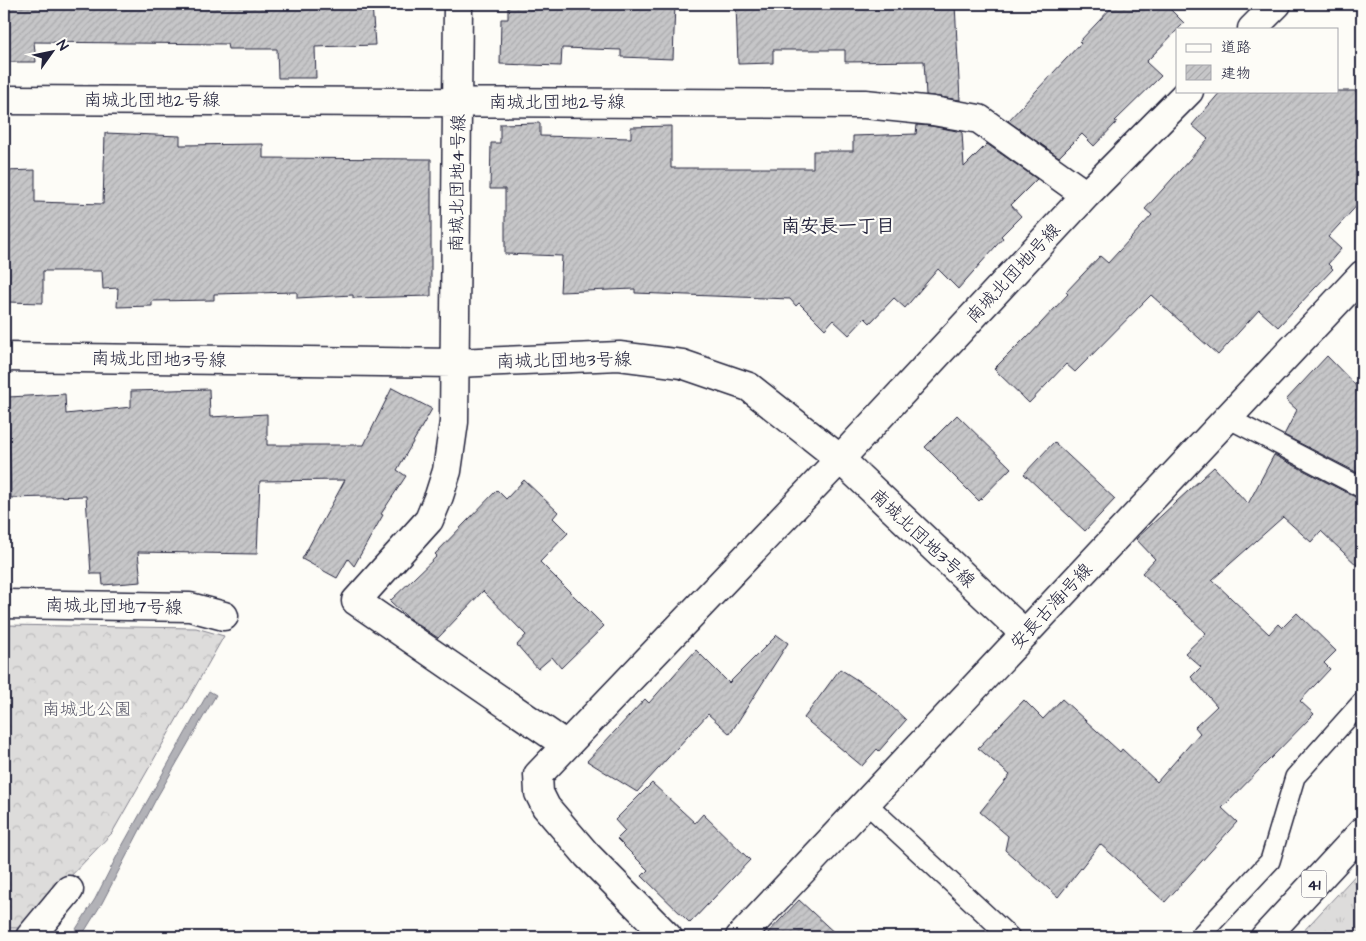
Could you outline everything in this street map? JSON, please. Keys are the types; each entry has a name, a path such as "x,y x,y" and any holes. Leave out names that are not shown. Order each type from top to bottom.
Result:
{"street":[{"name":"南城北団地4号線","path":"458,4 455,362 452,446 447,471 429,520 356,601 566,745"},
{"path":"1253,28 1277,4"},
{"name":"南城北団地1号線","path":"668,937 588,855 546,807 539,793 538,775 840,459 1086,195 1188,92"},
{"name":"南城北団地2号線","path":"4,100 865,104 933,111 979,119 1086,195"},
{"name":"安長古海1号線","path":"740,937 1362,276"},
{"name":"南城北団地3号線","path":"4,357 455,362 619,356 682,364 749,388 840,459 1025,634"},
{"name":"南城北団地7号線","path":"4,604 190,607 224,616"},
{"name":"41","path":"1265,937 1362,832"},
{"path":"30,937 69,890"}],"lane":[{"path":"1228,418 1362,488"},
{"path":"1199,937 1270,861 1295,777 1362,702"},
{"path":"866,803 1010,937"}],"green space":[{"name":"南城北公園","path":"4,625 196,628 224,636 112,833 21,928 4,928"},
{"path":"1362,868 1362,937 1298,937"}],"shaded area":[{"path":"209,691 216,695 156,799 102,903 81,937 71,937 95,899 121,848"}],"building":[{"path":"53,4 372,4 375,45 315,47 316,78 278,78 277,49 228,49 227,44 34,42 36,62 4,62 4,7"},
{"path":"508,4 675,4 673,59 621,57 621,50 562,48 561,66 500,64 501,19 508,19"},
{"path":"736,4 955,4 960,100 926,95 924,61 845,62 845,50 773,50 773,63 738,64"},
{"path":"1115,4 1165,4 1184,23 1179,28 1176,28 1176,31 1146,62 1161,76 1115,121 1117,122 1094,146 1082,134 1059,157 1008,121 1081,43 1079,42"},
{"path":"1362,91 1362,200 1328,237 1341,249 1328,264 1333,269 1278,327 1259,310 1218,355 1151,295 1075,372 1066,364 1029,403 994,369 1028,337 1100,256 1108,263 1152,215 1145,209 1208,139 1192,125 1220,92"},
{"path":"540,123 540,136 631,138 631,127 671,126 671,168 813,168 813,151 853,151 853,136 916,134 917,125 931,126 962,132 964,167 987,144 1037,179 1011,205 1021,216 1001,236 1003,238 958,289 938,269 905,308 894,298 870,323 865,318 849,335 833,320 825,329 799,303 796,306 790,299 635,293 635,289 560,292 562,256 505,254 505,189 490,189 491,143 500,143 500,124"},
{"path":"105,133 180,136 180,145 263,144 263,158 431,159 431,296 353,298 353,295 297,298 297,292 214,294 214,300 152,301 152,306 117,307 118,288 103,289 102,271 43,271 43,303 7,302 8,278 4,278 4,171 35,170 35,202 103,204"},
{"path":"1327,356 1362,392 1362,475 1284,435 1297,410 1286,400"},
{"path":"392,388 432,409 397,470 406,476 381,514 383,515 354,566 348,559 337,578 302,559 345,480 260,481 257,554 138,552 141,582 103,585 102,574 91,574 86,496 11,498 8,397 65,394 66,414 131,407 131,391 209,389 210,417 267,414 267,445 364,445"},
{"path":"957,415 1011,468 979,501 925,447"},
{"path":"1054,442 1115,499 1085,531 1024,474"},
{"path":"1274,455 1362,499 1362,570 1321,531 1311,542 1283,517 1212,580 1269,634 1278,624 1282,628 1297,613 1336,651 1324,663 1330,669 1300,701 1314,714 1222,808 1237,822 1165,902 1100,844 1058,897 1005,850 1008,836 980,812 1010,775 978,748 1024,700 1043,719 1062,699 1120,752 1122,749 1157,782 1200,733 1195,727 1217,706 1191,677 1201,667 1185,653 1206,633 1142,573 1155,559 1136,539 1214,467 1248,504"},
{"path":"524,480 558,512 553,518 568,533 540,562 604,626 561,668 552,657 538,669 517,645 526,635 483,591 438,638 407,617 390,601 437,556 435,554 497,490 506,499"},
{"path":"777,635 788,643 730,734 708,714 637,792 587,761 645,699 649,703 696,650 729,683"},
{"path":"840,669 876,692 906,720 879,751 877,749 862,766 804,718"},
{"path":"652,783 695,823 703,814 750,860 690,923 642,876 648,870 617,839 625,831 615,820"},
{"path":"799,900 839,937 764,937"}],"district":[{"name":"南安長一丁目","path":"838,225"}]}
